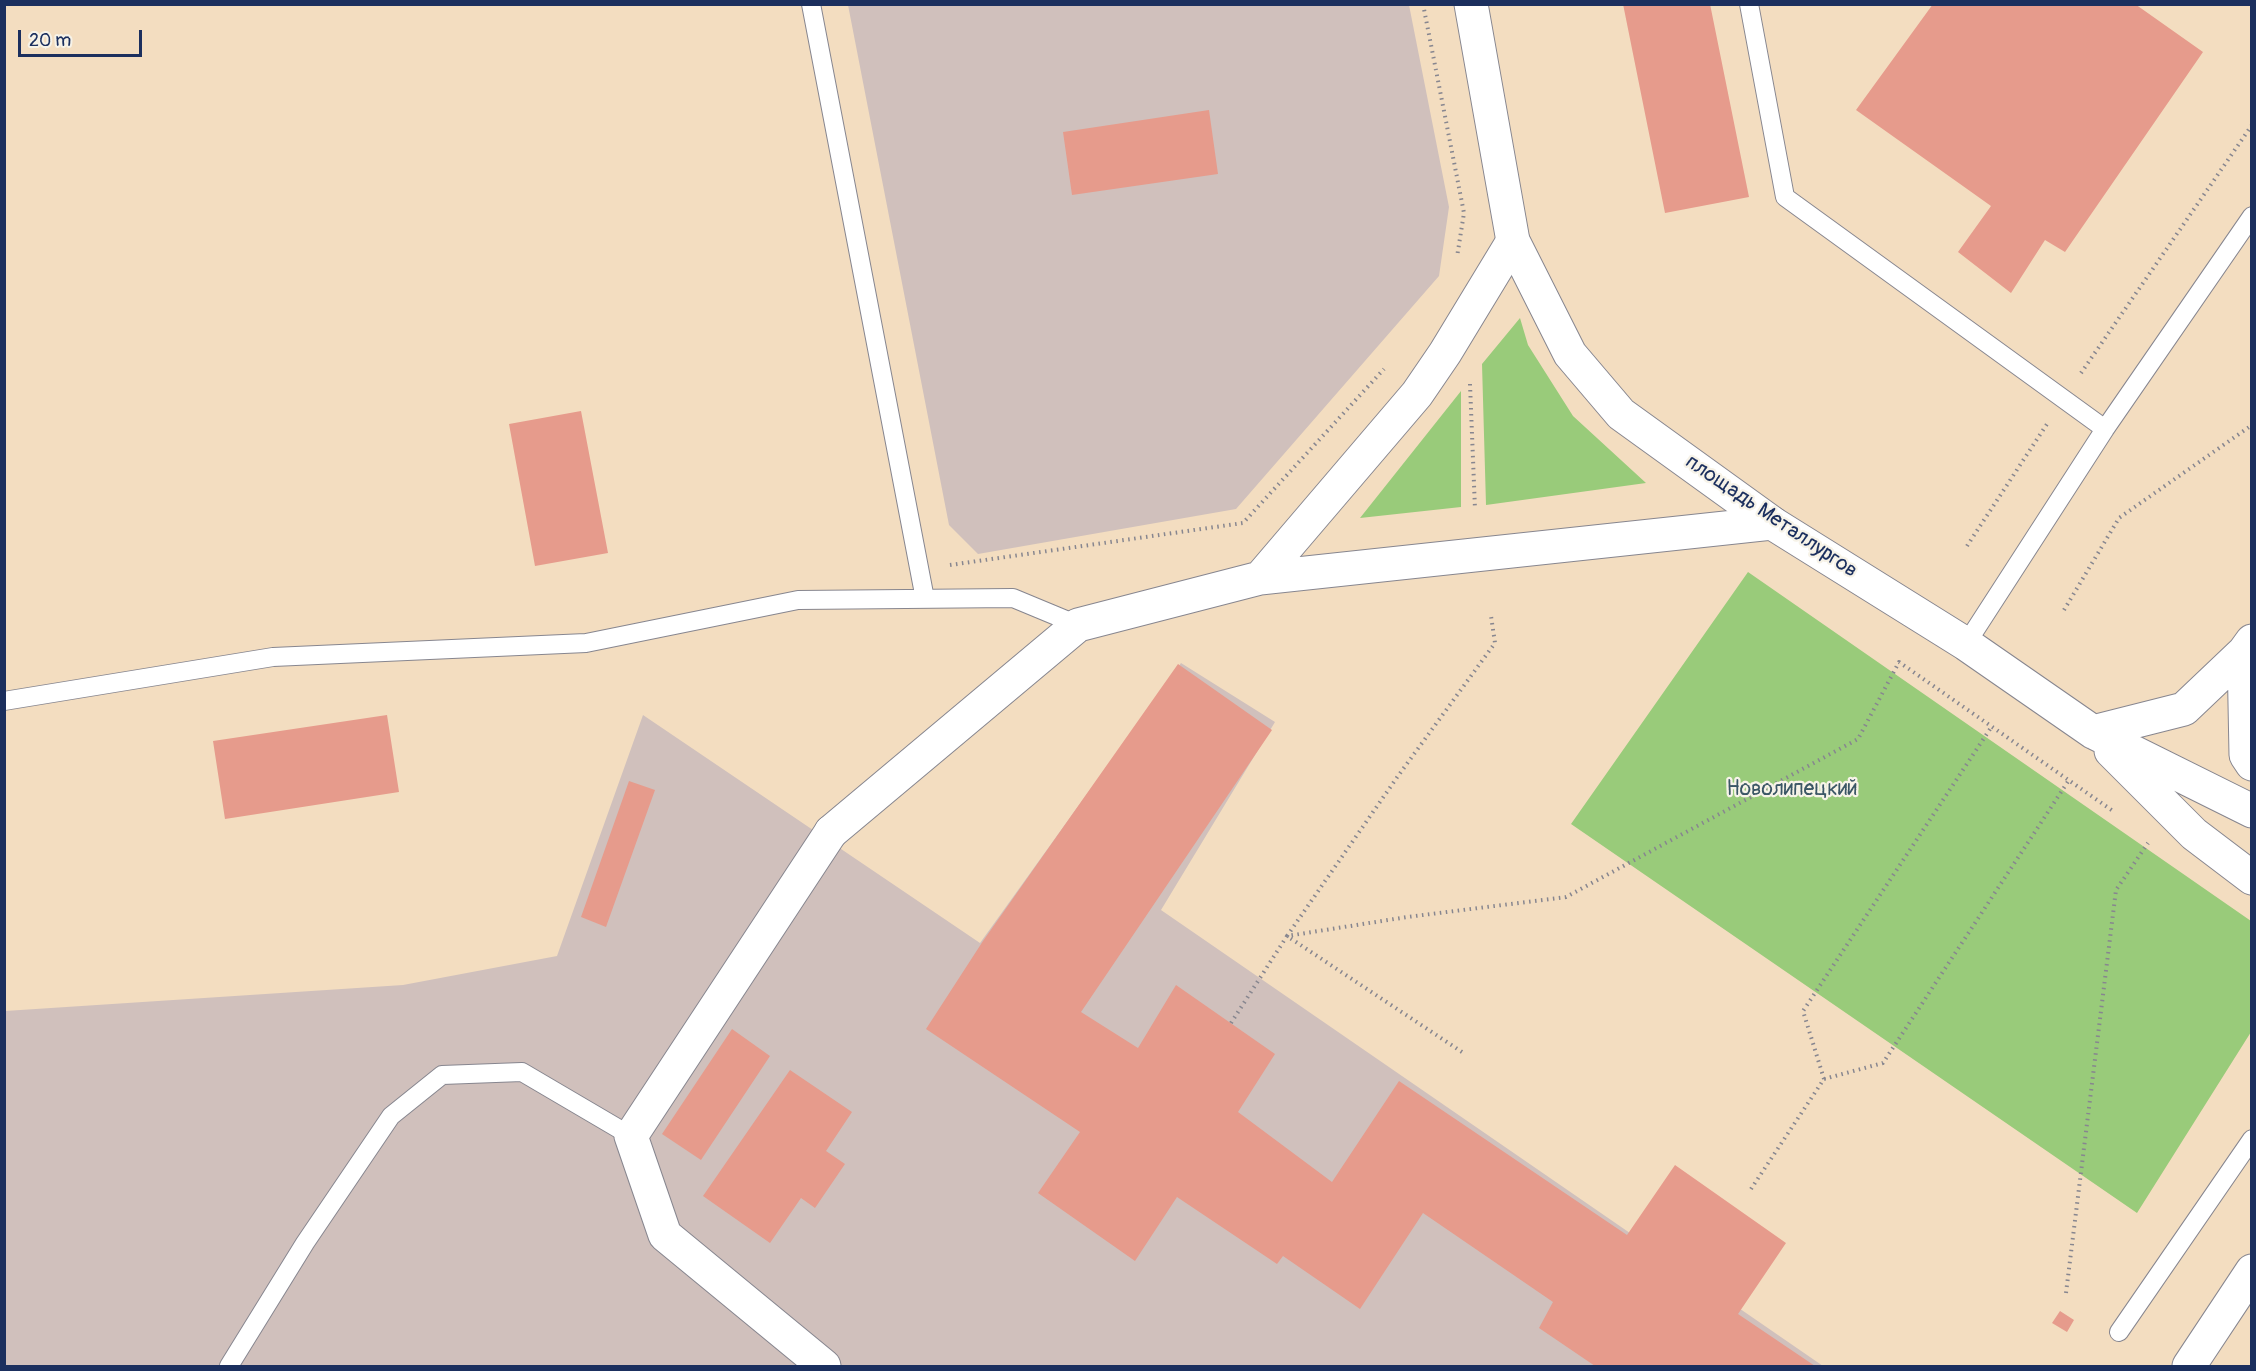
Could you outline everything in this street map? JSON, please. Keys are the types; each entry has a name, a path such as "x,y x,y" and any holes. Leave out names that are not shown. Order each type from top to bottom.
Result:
{"street":[{"name":"площадь Металлургов","path":"1471,4 1513,241 1570,354 1622,414 1772,523 1966,644 2093,732"},
{"path":"1260,578 1417,394 1446,353 1513,241"},
{"path":"824,1366 665,1235 632,1136 831,832 1078,625 1260,578 1772,523"},
{"path":"2093,732 2184,709 2248,647"},
{"path":"2248,647 2246,755 2252,764"},
{"path":"2093,732 2252,811"},
{"path":"2093,732 2194,834 2252,878"},
{"path":"2189,1366 2252,1271"}],"lane":[{"path":"811,4 925,599"},
{"path":"1749,4 1785,197 2105,429"},
{"path":"1966,644 2105,429 2252,216"},
{"path":"4,701 273,657 586,643 798,600 1013,598 1078,625"},
{"path":"229,1366 305,1243 391,1116 442,1075 522,1072 632,1136"},
{"path":"2120,1332 2252,1139"}],"path":[{"path":"1423,4 1464,213 1455,266"},
{"path":"1967,546 2063,399 2252,124"},
{"path":"920,569 1243,524 1388,365"},
{"path":"1470,377 1475,509"},
{"path":"2064,610 2119,518 2252,425"},
{"path":"1231,1023 1287,936 1398,776 1495,644 1491,616"},
{"path":"1287,936 1407,917 1566,897 1858,739 1899,662 2069,780 1883,1064 1824,1078 1751,1189"},
{"path":"1824,1078 1803,1011 1992,726"},
{"path":"2066,1293 2116,890 2151,837"},
{"path":"1287,936 1462,1052"}],"shaded area":[{"path":"848,5 1409,5 1449,207 1439,276 1236,509 978,554 949,525"},
{"path":"1181,663 1275,722 1161,910 1823,1366 5,1366 5,1011 403,985 557,956 643,715 980,943"}],"green space":[{"path":"1520,318 1528,345 1573,416 1646,483 1486,505 1482,364"},
{"path":"1461,391 1461,507 1360,518"},
{"name":"Новолипецкий","path":"1748,572 2251,921 2251,1032 2137,1213 1571,824"}],"building":[{"path":"1623,4 1710,4 1749,197 1665,213"},
{"path":"1933,4 2135,4 2203,52 2065,252 2045,240 2011,293 1958,252 1991,206 1856,110"},
{"path":"1209,110 1218,174 1072,195 1063,132"},
{"path":"581,411 608,553 535,566 509,424"},
{"path":"1178,664 1272,730 1081,1012 1138,1048 1176,985 1275,1054 1238,1112 1332,1182 1399,1081 1627,1235 1675,1165 1786,1243 1738,1314 1815,1366 1595,1366 1539,1328 1553,1302 1423,1213 1360,1309 1283,1256 1277,1264 1177,1197 1135,1261 1038,1193 1080,1132 926,1029 983,941"},
{"path":"387,715 399,792 225,819 213,741"},
{"path":"629,781 655,790 606,927 581,917"},
{"path":"732,1029 770,1056 701,1160 662,1134"},
{"path":"790,1070 852,1112 826,1151 845,1164 815,1208 801,1198 770,1243 703,1196"},
{"path":"2060,1311 2074,1320 2067,1332 2052,1323"}]}
